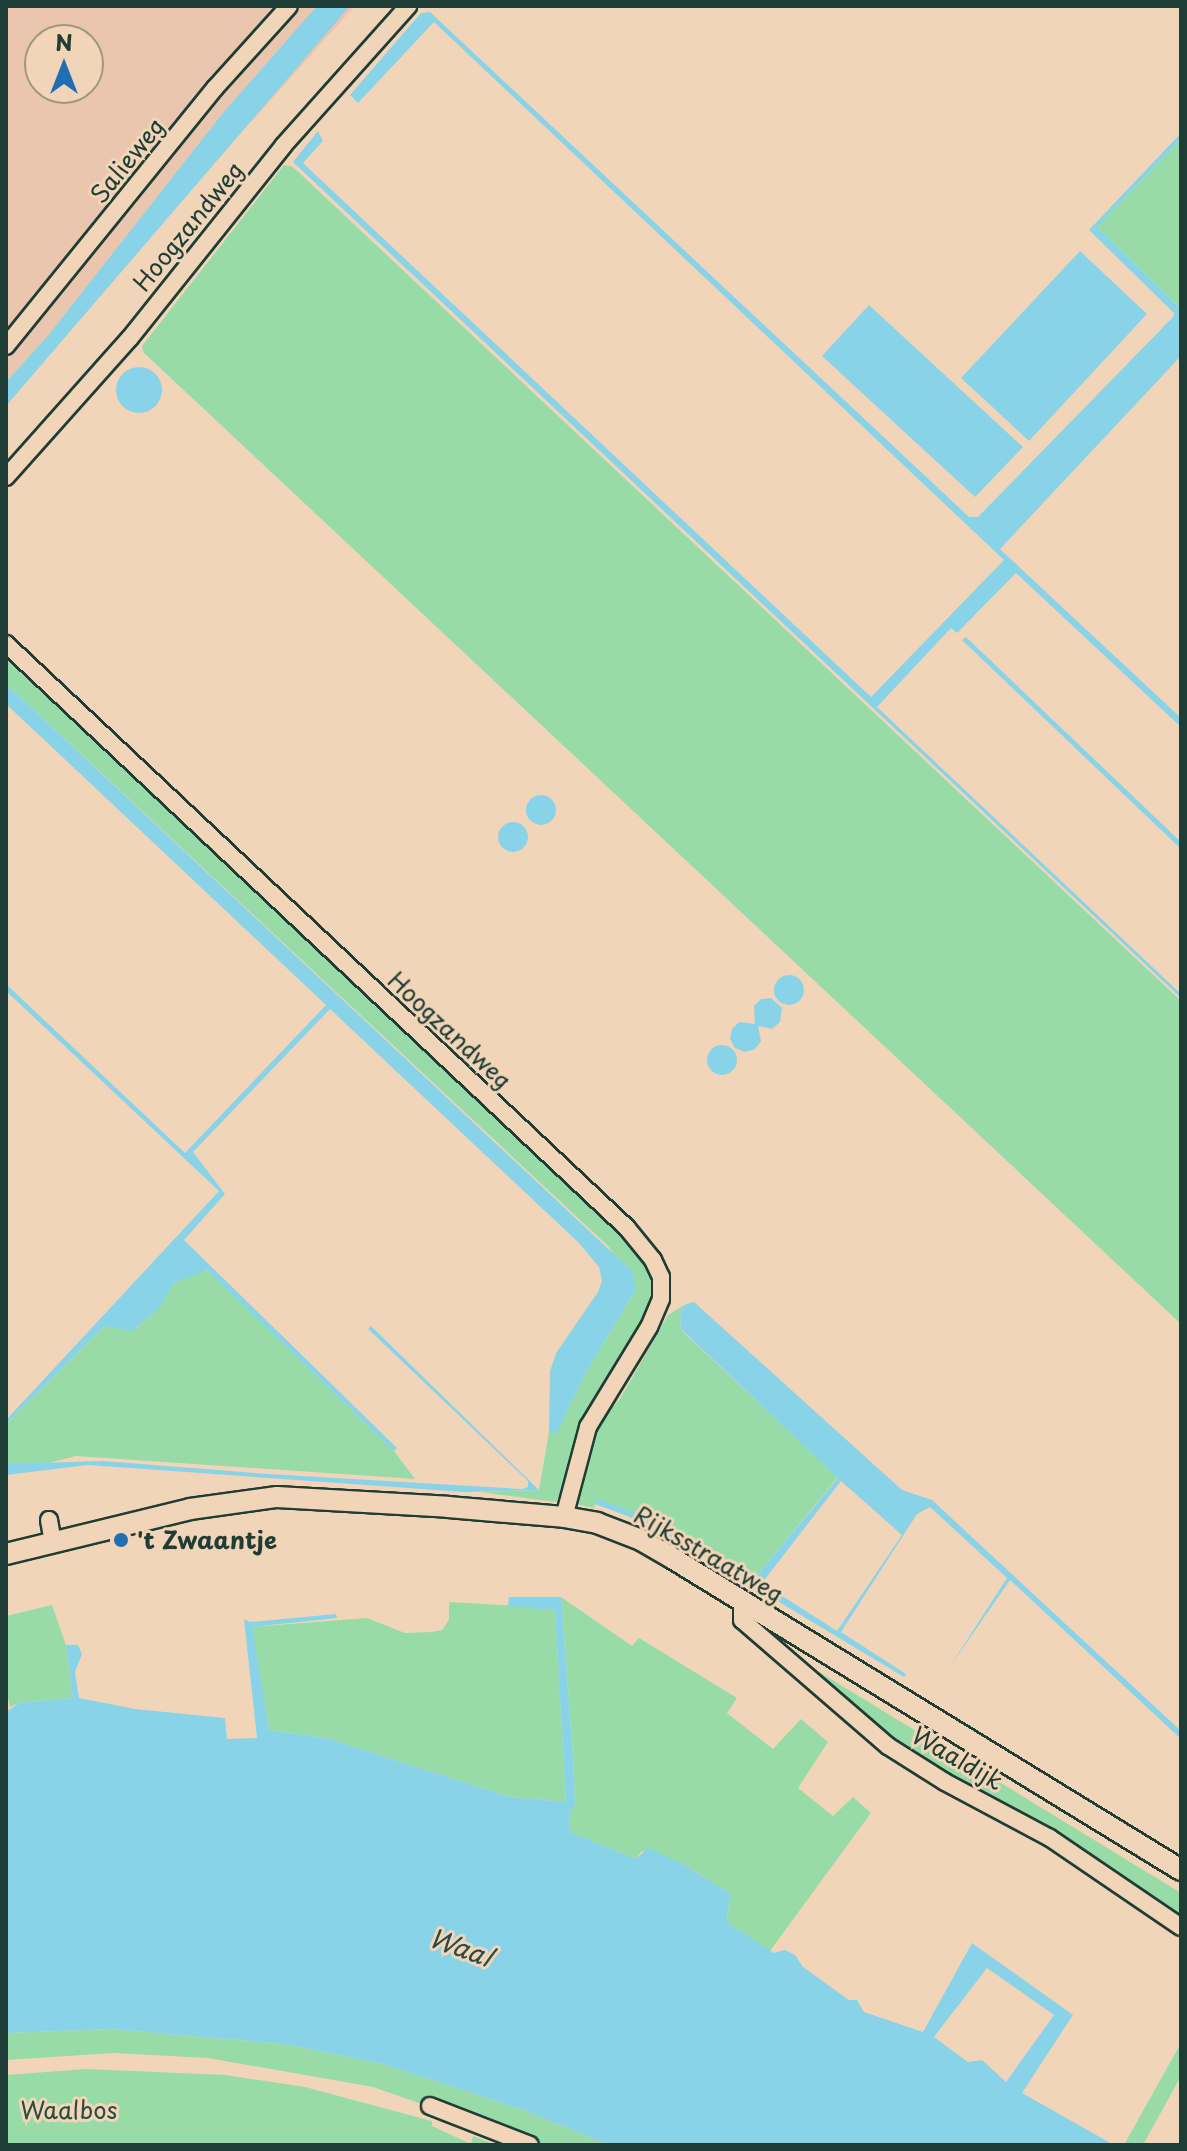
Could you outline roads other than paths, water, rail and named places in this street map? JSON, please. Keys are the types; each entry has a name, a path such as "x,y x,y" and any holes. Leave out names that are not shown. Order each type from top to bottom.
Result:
{"street":[{"name":"Salieweg","path":"6,346 215,88 289,6"},
{"name":"Hoogzandweg","path":"6,477 130,338 283,146 408,6"},
{"name":"Hoogzandweg","path":"6,644 627,1228 653,1260 661,1277 661,1299 649,1327 588,1427 564,1517"},
{"name":"Rijksstraatweg","path":"6,1554 190,1509 277,1497 564,1517 597,1523 641,1540 1181,1870"},
{"path":"49,1520 53,1542"},
{"name":"Waaldijk","path":"742,1602 742,1620 888,1746 945,1782 1050,1838 1181,1927"},
{"path":"430,2106 530,2145"}],"water":[{"path":"317,6 350,6 6,406 6,382 47,337 223,113"},
{"path":"430,12 969,517 978,517 1173,317 1174,313 1089,230 1181,133 1181,139 1097,227 1181,309 1181,356 1000,549 1181,718 1181,727 1016,573 957,633 951,628 877,707 1181,994 1181,998 293,162 318,131 323,141 303,163 871,697 1004,560 434,22 358,103 350,95 421,13"},
{"path":"1080,251 1147,314 1029,441 961,378"},
{"path":"869,305 1023,447 975,497 822,356"},
{"path":"139,367 155,374 162,390 155,406 139,413 123,406 116,390 123,374"},
{"path":"966,637 1181,842 1181,849 962,640"},
{"path":"6,684 633,1272 635,1291 587,1371 556,1434 549,1432 550,1371 556,1353 598,1292 602,1281 599,1267 579,1243 330,1009 193,1152 225,1194 184,1240 397,1448 394,1451 207,1270 174,1283 160,1307 133,1331 104,1326 6,1424 6,1420 219,1191 6,991 6,984 185,1153 326,1005 6,704"},
{"path":"541,795 552,799 556,810 552,821 541,825 530,821 526,810 530,799"},
{"path":"513,822 524,826 528,837 524,848 513,852 502,848 498,837 502,826"},
{"path":"789,975 800,979 804,990 800,1001 789,1005 778,1001 774,990 778,979"},
{"path":"771,998 782,1008 780,1022 772,1029 758,1026 761,1041 755,1049 745,1052 735,1048 730,1039 732,1029 739,1022 755,1024 754,1006 761,999"},
{"path":"722,1045 733,1049 737,1060 733,1071 722,1075 711,1071 707,1060 711,1049"},
{"path":"694,1302 902,1490 932,1500 1181,1731 1181,1739 1010,1580 949,1668 1007,1578 930,1507 917,1514 841,1632 906,1674 904,1677 651,1525 595,1504 596,1500 601,1500 640,1515 755,1578 838,1478 681,1329 680,1312 686,1304","holes":["841,1481 902,1535 837,1631 762,1583"]},
{"path":"371,1326 539,1490 464,1492 88,1465 6,1475 6,1464 103,1461 268,1474 528,1487 528,1481 368,1329"},
{"name":"Waal","path":"509,1597 561,1597 573,1755 575,1807 570,1810 569,1827 572,1833 636,1859 648,1848 684,1865 730,1893 727,1922 774,1953 785,1950 795,1955 803,1967 849,2000 857,2000 864,2012 923,2032 972,1943 1073,2015 1022,2093 1114,2145 610,2145 518,2108 383,2064 284,2044 112,2029 6,2033 6,1712 19,1703 73,1698 66,1645 78,1645 82,1654 75,1672 79,1698 135,1709 225,1718 227,1739 257,1738 244,1619 250,1622 336,1614 337,1618 252,1627 269,1730 329,1739 510,1797 566,1802 555,1610 508,1606","holes":["987,1968 1054,2015 1006,2082 982,2060 968,2062 934,2037"]}],"place":[{"name":"'t Zwaantje","path":"121,1540"}],"park label":[{"name":"Waalbos","path":"69,2110"}]}
